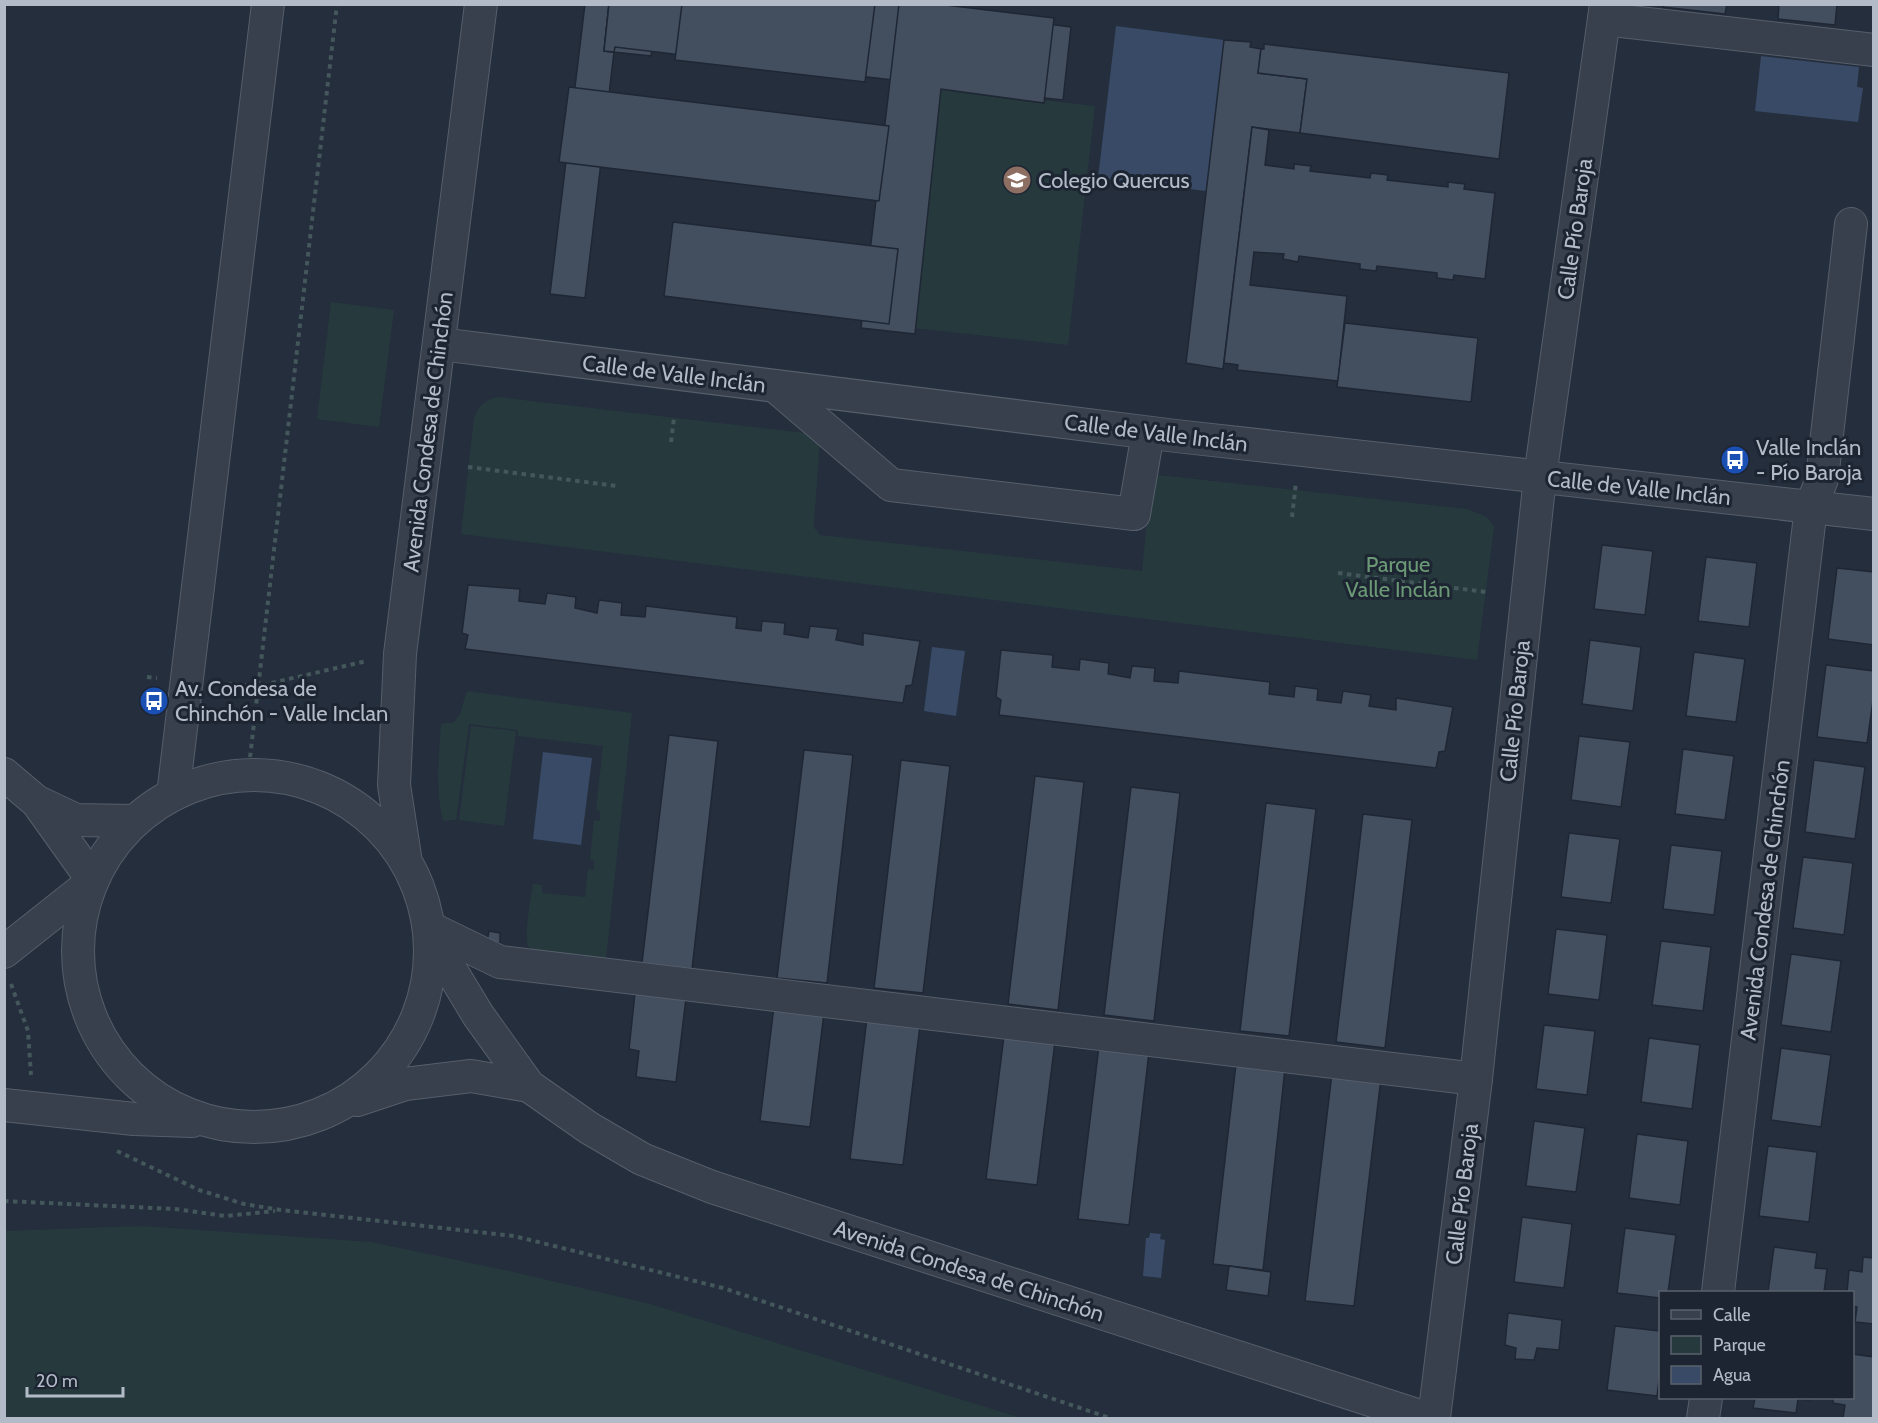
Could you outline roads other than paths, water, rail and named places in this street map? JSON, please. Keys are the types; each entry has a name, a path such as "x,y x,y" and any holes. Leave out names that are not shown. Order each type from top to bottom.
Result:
{"street":[{"path":"172,795 268,4"},
{"name":"Avenida Condesa de Chinchón","path":"406,860 394,785 400,654 481,4"},
{"path":"1605,12 1874,50"},
{"name":"Calle Pío Baroja","path":"1434,1419 1476,1079 1540,477 1605,12"},
{"name":"Avenida Condesa de Chinchón","path":"1718,1291 1811,507 1822,479 1851,224"},
{"name":"Calle de Valle Inclán","path":"440,344 1148,433 1874,514"},
{"path":"775,386 891,485 1134,514 1148,433"},
{"path":"4,774 37,802 92,881"},
{"path":"19,1107 134,1119 209,1122 241,1127 275,1127 308,1119 339,1107 372,1083 399,1052 418,1016 429,977 430,932 422,893 406,860 387,834 364,813 338,795 310,783 279,776 248,775 209,780 172,795 134,821 103,858 81,911 77,945 79,979 87,1012 102,1043 123,1070 148,1093 177,1111 209,1122"},
{"path":"37,802 76,820 134,821"},
{"path":"6,965 92,881"},
{"path":"430,932 500,962 1476,1079"},
{"name":"Avenida Condesa de Chinchón","path":"430,932 478,1015 529,1086 589,1128 642,1159 712,1187 1426,1419"},
{"name":"Avenida Condesa de Chinchón","path":"339,1107 405,1084 471,1076 529,1086"},
{"path":"1703,1419 1706,1399"}],"water":[{"path":"1116,26 1224,40 1206,191 1098,178"},
{"path":"1761,56 1859,67 1857,87 1863,88 1858,122 1755,111"},
{"path":"932,647 965,651 956,716 924,711"},
{"path":"543,752 592,758 581,845 533,839"},
{"path":"1150,1233 1161,1234 1160,1239 1165,1240 1161,1278 1143,1276 1146,1238 1149,1238"}],"place":[{"name":"Colegio Quercus","path":"1017,180"},
{"name":"Valle Inclán - Pío Baroja","path":"1735,460"},
{"name":"Av. Condesa de Chinchón - Valle Inclan","path":"154,701"}],"park label":[{"name":"Parque Valle Inclán","path":"1398,576"}]}
